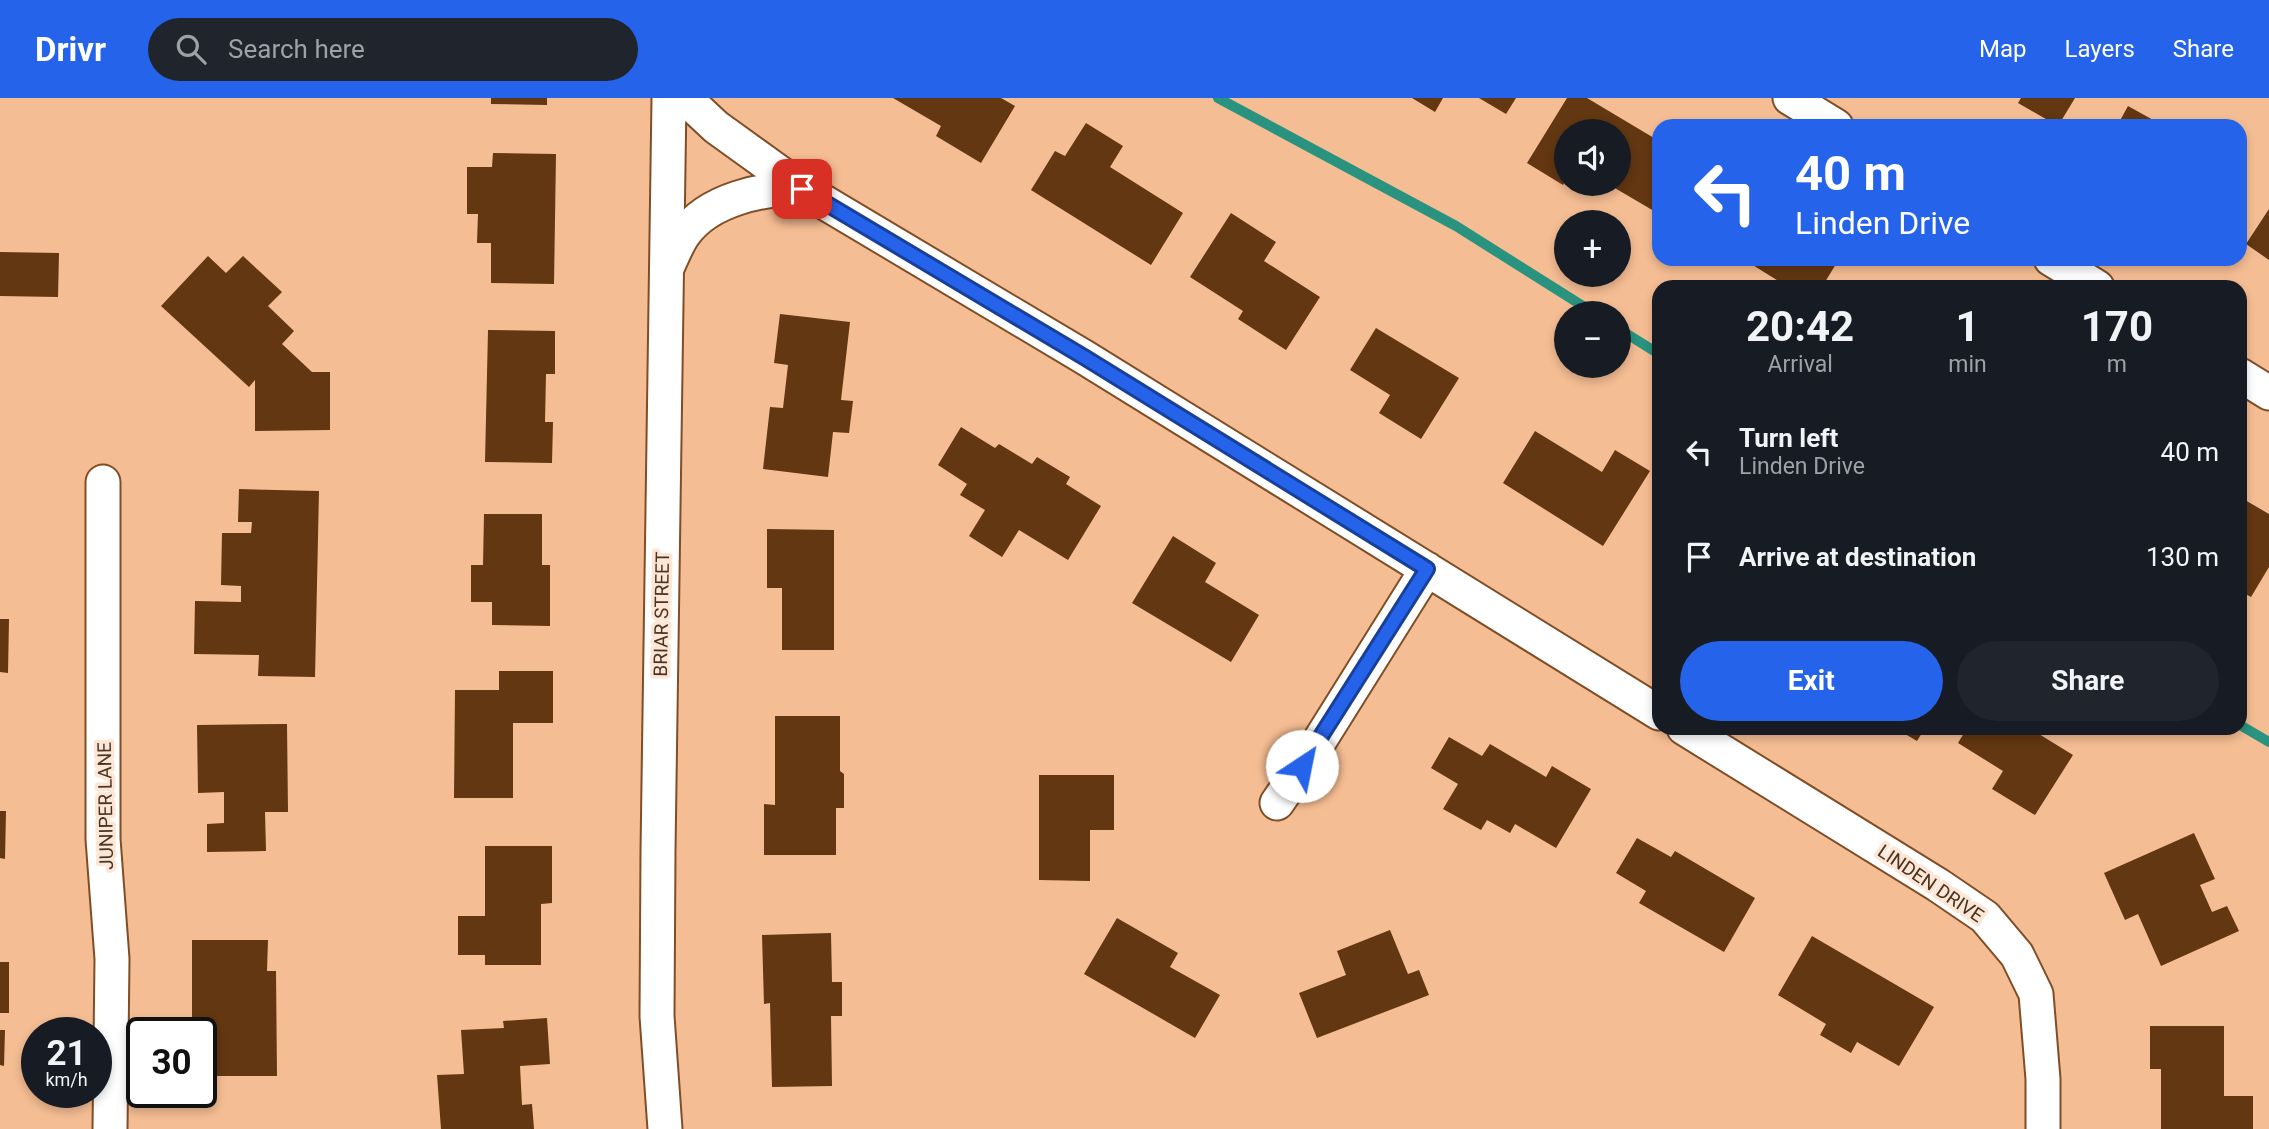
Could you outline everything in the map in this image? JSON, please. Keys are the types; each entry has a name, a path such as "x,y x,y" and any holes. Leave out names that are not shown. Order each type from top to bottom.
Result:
{"street":[{"name":"BRIAR STREET","path":"665,1129 657,1016 668,98"},
{"path":"685,98 716,127 802,189 1084,357 1652,709"},
{"path":"1790,98 1824,119"},
{"path":"666,270 685,233 722,205 763,191 802,189"},
{"path":"2062,266 2086,280"},
{"path":"2247,379 2269,393"},
{"name":"JUNIPER LANE","path":"103,482 103,839 112,959 110,1129"},
{"path":"1277,803 1315,748 1427,569"},
{"name":"LINDEN DRIVE","path":"1695,735 1984,916 2017,955 2036,994 2043,1079 2043,1129"}],"building":[{"path":"491,98 547,98 547,105 491,104"},
{"path":"893,98 1001,98 1015,106 981,163 936,136 941,126"},
{"path":"1412,98 1443,98 1435,112"},
{"path":"1479,98 1516,98 1506,114"},
{"path":"1567,98 1587,98 1622,119 1554,119"},
{"path":"2021,98 2075,98 2062,119 2046,119 2018,103"},
{"path":"2128,106 2151,119 2121,119"},
{"path":"1554,119 1554,180 1527,163"},
{"path":"1086,123 1123,146 1110,167 1183,213 1151,265 1031,190 1055,151 1065,156"},
{"path":"1631,124 1652,137 1652,210 1628,196 1631,196"},
{"path":"493,153 556,154 554,284 491,283 491,243 477,243 478,214 467,214 467,167 492,167"},
{"path":"2269,209 2269,260 2247,242"},
{"path":"1231,213 1276,242 1264,261 1320,297 1286,350 1238,319 1243,311 1190,277"},
{"path":"0,252 59,253 58,297 0,296"},
{"path":"208,256 226,273 243,256 282,292 268,306 294,331 282,344 312,372 330,372 330,430 255,431 255,380 249,387 161,306"},
{"path":"1754,266 1835,266 1826,280 1777,280"},
{"path":"780,314 850,322 841,400 853,401 849,433 833,432 828,477 763,469 770,407 783,408 788,365 774,363"},
{"path":"1376,328 1459,378 1421,439 1379,413 1390,395 1350,370"},
{"path":"488,330 555,331 555,374 546,374 545,422 553,422 552,463 485,462"},
{"path":"961,427 995,448 999,444 1032,464 1037,457 1070,477 1066,484 1101,506 1068,560 1019,530 1002,557 969,536 985,510 960,495 967,484 938,465"},
{"path":"1535,431 1602,472 1615,450 1650,471 1603,546 1503,483"},
{"path":"239,489 319,491 315,677 258,676 259,655 194,654 195,601 241,602 241,586 221,585 222,533 251,533 252,522 238,522"},
{"path":"2247,501 2269,514 2269,567 2251,597 2247,595"},
{"path":"484,514 542,514 542,565 550,565 550,626 492,625 492,602 471,602 471,565 483,565"},
{"path":"767,529 834,530 834,650 782,650 782,588 767,588"},
{"path":"1173,536 1216,563 1205,582 1259,615 1231,662 1132,603"},
{"path":"0,619 9,619 8,673 0,672"},
{"path":"499,671 553,671 553,723 513,723 513,798 454,798 455,690 499,690"},
{"path":"775,716 840,716 840,771 844,774 844,808 836,808 836,855 764,855 764,804 775,805"},
{"path":"287,724 288,812 265,812 266,851 207,852 207,824 224,823 224,792 198,793 197,725"},
{"path":"1907,735 1921,735 1917,741"},
{"path":"1963,735 2040,735 2073,755 2035,815 1992,789 2003,771 1958,743"},
{"path":"1449,737 1482,756 1490,744 1546,777 1552,766 1591,789 1556,848 1515,824 1510,833 1487,820 1481,830 1443,809 1458,784 1431,768"},
{"path":"1039,775 1114,775 1114,830 1090,830 1090,881 1039,880"},
{"path":"0,811 6,811 5,859 0,858"},
{"path":"2194,833 2215,879 2200,885 2212,912 2227,906 2239,931 2161,966 2138,914 2125,920 2104,873"},
{"path":"1637,838 1671,857 1675,851 1755,898 1724,952 1639,903 1646,891 1616,873"},
{"path":"485,846 552,846 552,903 541,904 541,965 485,965 485,955 458,955 458,916 485,916"},
{"path":"1117,918 1178,953 1170,967 1220,995 1195,1038 1084,974"},
{"path":"1390,930 1408,974 1419,970 1429,995 1317,1038 1299,993 1346,975 1337,951"},
{"path":"831,933 832,982 842,982 842,1016 831,1016 832,1086 772,1087 770,1003 764,1004 762,935"},
{"path":"1812,936 1934,1007 1899,1066 1857,1042 1851,1053 1820,1035 1826,1024 1778,995"},
{"path":"192,940 268,940 267,971 276,971 277,1076 217,1076 217,1017 192,1017"},
{"path":"0,962 9,962 9,1013 0,1013"},
{"path":"547,1018 550,1064 520,1066 522,1105 532,1104 534,1129 441,1129 437,1075 464,1074 461,1030 504,1028 503,1021"},
{"path":"2150,1026 2224,1026 2224,1096 2253,1096 2253,1129 2161,1129 2161,1069 2150,1069"},
{"path":"0,1030 5,1030 4,1066 0,1065"}],"waterway":[{"path":"1218,98 1456,226 1575,301"},
{"path":"1631,336 1652,350"},
{"path":"2247,729 2269,742"}],"route":[{"path":"802,189 1084,357 1427,569 1302,766"}]}
